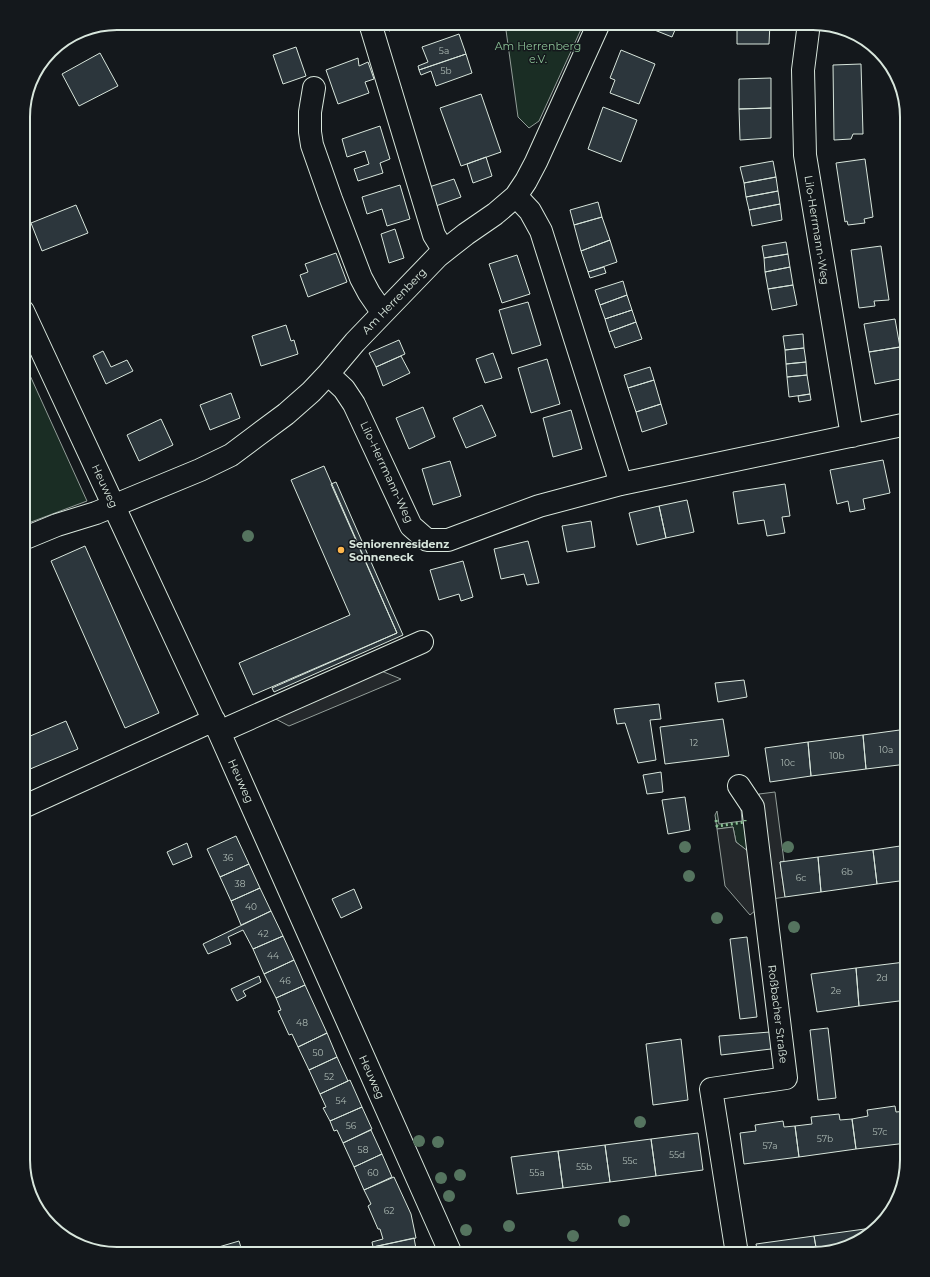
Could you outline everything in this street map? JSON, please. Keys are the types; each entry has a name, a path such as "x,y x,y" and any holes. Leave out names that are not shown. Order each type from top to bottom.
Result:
{"street":[{"path":"372,30 434,235 444,251"},
{"name":"Am Herrenberg","path":"30,536 57,525 114,506 200,470 231,455 286,414 311,392 382,312 444,251 495,214 516,196 536,162 595,30"},
{"name":"Lilo-Herrmann-Weg","path":"807,30 803,70 805,155 852,436"},
{"path":"314,88 310,112 310,132 312,145 361,278 382,312"},
{"path":"516,196 530,211 541,232 621,484"},
{"name":"Heuweg","path":"30,325 217,726 448,1247"},
{"name":"Lilo-Herrmann-Weg","path":"328,374 344,389 354,404 411,526 428,540 448,540 539,506 621,484 900,426"},
{"path":"30,804 422,642"},
{"name":"Roßbacher Straße","path":"736,1247 711,1089 786,1078 753,807 739,786"}],"green space":[{"name":"Am Herrenberg e.V.","path":"506,30 581,30 539,121 529,128 518,117"},
{"path":"30,375 87,501 30,522"},
{"path":"741,809 746,812 749,852 736,842 733,827 717,829 715,815 717,811 719,824 742,821"}],"shaded area":[{"path":"379,670 401,679 289,726 272,717"},
{"path":"775,792 784,861 780,862 785,897 772,899 759,794"},
{"path":"733,827 736,842 749,852 756,910 750,915 725,886 717,829"}],"building":[{"path":"654,30 675,30 672,37"},
{"path":"737,30 770,30 769,44 737,44"},
{"path":"459,34 466,54 419,70 418,66 428,62 422,47"},
{"path":"296,47 306,76 283,84 273,55"},
{"path":"621,50 655,64 639,104 610,93 615,80 610,78"},
{"path":"100,53 118,86 79,106 62,74"},
{"path":"466,54 472,73 436,86 431,71 421,75 419,70"},
{"path":"358,58 359,66 368,62 374,79 365,82 369,93 338,104 326,70"},
{"path":"861,64 863,134 853,134 851,139 834,140 833,65"},
{"path":"771,78 771,108 739,109 739,79"},
{"path":"481,94 501,152 461,166 440,108"},
{"path":"603,107 637,120 621,162 588,149"},
{"path":"771,108 771,138 740,140 739,109"},
{"path":"380,126 390,159 380,163 383,173 358,181 354,169 369,164 365,151 347,157 342,139"},
{"path":"486,157 492,176 473,183 467,164"},
{"path":"865,159 873,217 864,219 865,223 848,225 847,221 845,222 836,163"},
{"path":"773,161 776,177 744,183 740,167"},
{"path":"776,177 778,191 746,197 744,183"},
{"path":"454,179 461,197 433,207 426,188"},
{"path":"400,185 410,219 387,226 382,209 367,214 362,197"},
{"path":"778,191 780,204 749,210 746,197"},
{"path":"598,202 602,217 574,225 570,210"},
{"path":"780,204 782,220 752,226 749,210"},
{"path":"76,205 88,233 42,251 31,223"},
{"path":"602,217 610,240 581,251 574,225"},
{"path":"395,229 404,258 389,263 381,234"},
{"path":"610,240 617,262 588,272 581,251"},
{"path":"786,242 788,254 764,258 762,246"},
{"path":"881,246 889,300 874,301 875,306 859,308 851,250"},
{"path":"336,253 347,282 308,297 300,275 308,272 305,264"},
{"path":"788,254 790,267 765,272 764,258"},
{"path":"517,255 530,294 502,303 489,264"},
{"path":"604,267 606,273 590,278 588,272"},
{"path":"790,267 793,285 768,289 765,272"},
{"path":"623,281 627,295 600,305 595,290"},
{"path":"793,285 797,305 772,310 768,289"},
{"path":"627,295 632,310 605,319 600,305"},
{"path":"528,302 541,345 512,354 499,310"},
{"path":"632,310 636,322 609,332 605,319"},
{"path":"895,319 900,347 869,352 864,324"},
{"path":"636,322 642,339 615,348 609,332"},
{"path":"286,325 291,341 294,340 298,354 261,366 252,336"},
{"path":"803,334 804,348 785,350 783,336"},
{"path":"399,340 405,354 376,367 369,353"},
{"path":"900,347 900,379 875,384 869,352"},
{"path":"804,348 806,362 786,364 785,350"},
{"path":"103,351 111,367 127,360 133,371 106,384 93,356"},
{"path":"493,353 502,378 485,383 476,359"},
{"path":"401,356 410,373 383,386 376,367"},
{"path":"547,359 560,404 531,413 518,368"},
{"path":"806,362 807,375 787,377 786,364"},
{"path":"650,367 654,380 628,388 624,375"},
{"path":"807,375 810,394 789,397 787,377"},
{"path":"654,380 661,404 636,412 628,388"},
{"path":"231,393 240,418 210,430 200,405"},
{"path":"810,394 811,400 799,402 798,396"},
{"path":"661,404 667,424 642,432 636,412"},
{"path":"482,405 496,436 466,448 453,418"},
{"path":"423,407 435,437 409,449 396,418"},
{"path":"571,410 582,449 553,457 543,418"},
{"path":"161,419 173,445 139,461 127,435"},
{"path":"883,460 890,493 863,499 865,509 850,512 848,501 837,504 830,470"},
{"path":"450,461 461,496 433,505 422,469"},
{"name":"Seniorenresidenz Sonneneck","path":"324,466 397,633 253,695 239,663 350,615 291,480"},
{"path":"336,482 403,635 274,692 272,688 397,633 331,484"},
{"path":"785,484 790,516 782,517 785,533 767,536 764,520 738,524 733,492"},
{"path":"687,500 694,532 666,538 659,506"},
{"path":"659,506 666,538 637,545 629,513"},
{"path":"591,521 595,547 567,552 562,526"},
{"path":"528,541 539,583 527,585 524,574 501,579 494,549"},
{"path":"85,546 159,713 125,728 51,561"},
{"path":"463,561 473,597 461,601 459,594 439,600 430,570"},
{"path":"744,680 747,697 718,702 715,683"},
{"path":"659,704 661,719 650,720 656,760 638,763 625,723 617,724 614,709"},
{"path":"723,719 729,756 665,764 660,727"},
{"path":"66,721 78,749 30,769 30,736"},
{"path":"900,730 900,765 866,769 863,735"},
{"path":"863,735 866,769 811,776 808,742"},
{"path":"808,742 811,776 770,782 765,748"},
{"path":"661,772 663,792 647,794 643,775"},
{"path":"685,797 690,830 668,834 662,800"},
{"path":"236,836 249,864 220,877 207,849"},
{"path":"187,843 192,857 173,865 167,852"},
{"path":"900,846 900,881 877,884 873,850"},
{"path":"873,850 877,884 821,892 818,857"},
{"path":"818,857 821,892 785,897 780,862"},
{"path":"249,864 260,888 231,901 220,877"},
{"path":"260,888 271,911 241,925 231,901"},
{"path":"354,889 362,908 341,918 332,899"},
{"path":"271,911 283,936 253,949 243,930 228,937 231,944 208,954 203,944"},
{"path":"283,936 294,960 264,974 253,949"},
{"path":"747,937 757,1017 740,1019 730,939"},
{"path":"294,960 305,985 276,998 264,974"},
{"path":"900,963 900,1001 859,1006 856,968"},
{"path":"856,968 859,1006 817,1012 811,974"},
{"path":"259,976 261,982 243,991 246,996 237,1001 231,989"},
{"path":"305,985 327,1033 298,1047 292,1034 289,1035 278,1011 281,1010 276,998"},
{"path":"828,1028 836,1098 818,1100 810,1030"},
{"path":"770,1032 771,1049 721,1055 719,1036"},
{"path":"327,1033 337,1057 309,1070 298,1047"},
{"path":"681,1039 688,1100 653,1105 646,1044"},
{"path":"337,1057 348,1081 320,1094 309,1070"},
{"path":"350,1080 362,1107 330,1121 323,1108 326,1107 320,1094"},
{"path":"895,1106 896,1112 900,1112 900,1144 856,1149 852,1119 868,1116 867,1110"},
{"path":"362,1107 372,1129 343,1143 337,1130 334,1131 330,1121"},
{"path":"839,1114 840,1120 852,1119 856,1149 799,1157 795,1126 812,1124 811,1117"},
{"path":"783,1121 784,1127 795,1126 799,1157 744,1164 740,1133 756,1131 755,1125"},
{"path":"371,1130 382,1154 354,1167 343,1143"},
{"path":"698,1133 703,1170 656,1176 651,1139"},
{"path":"651,1139 656,1176 610,1182 605,1145"},
{"path":"605,1145 610,1182 563,1188 558,1151"},
{"path":"558,1151 563,1188 517,1194 511,1157"},
{"path":"382,1154 392,1177 364,1190 354,1167"},
{"path":"394,1177 411,1214 416,1238 373,1247 372,1242 383,1239 380,1229 378,1229 368,1206 371,1204 364,1190"},
{"path":"866,1229 846,1240 836,1244 824,1246 816,1247 814,1236"},
{"path":"814,1236 816,1247 757,1247 756,1244"},
{"path":"414,1238 416,1247 373,1247"},
{"path":"239,1241 241,1247 219,1247"}],"hedge":[{"path":"716,820 717,826 745,822 745,820"}],"place":[{"name":"Seniorenresidenz Sonneneck","path":"341,550"}]}
